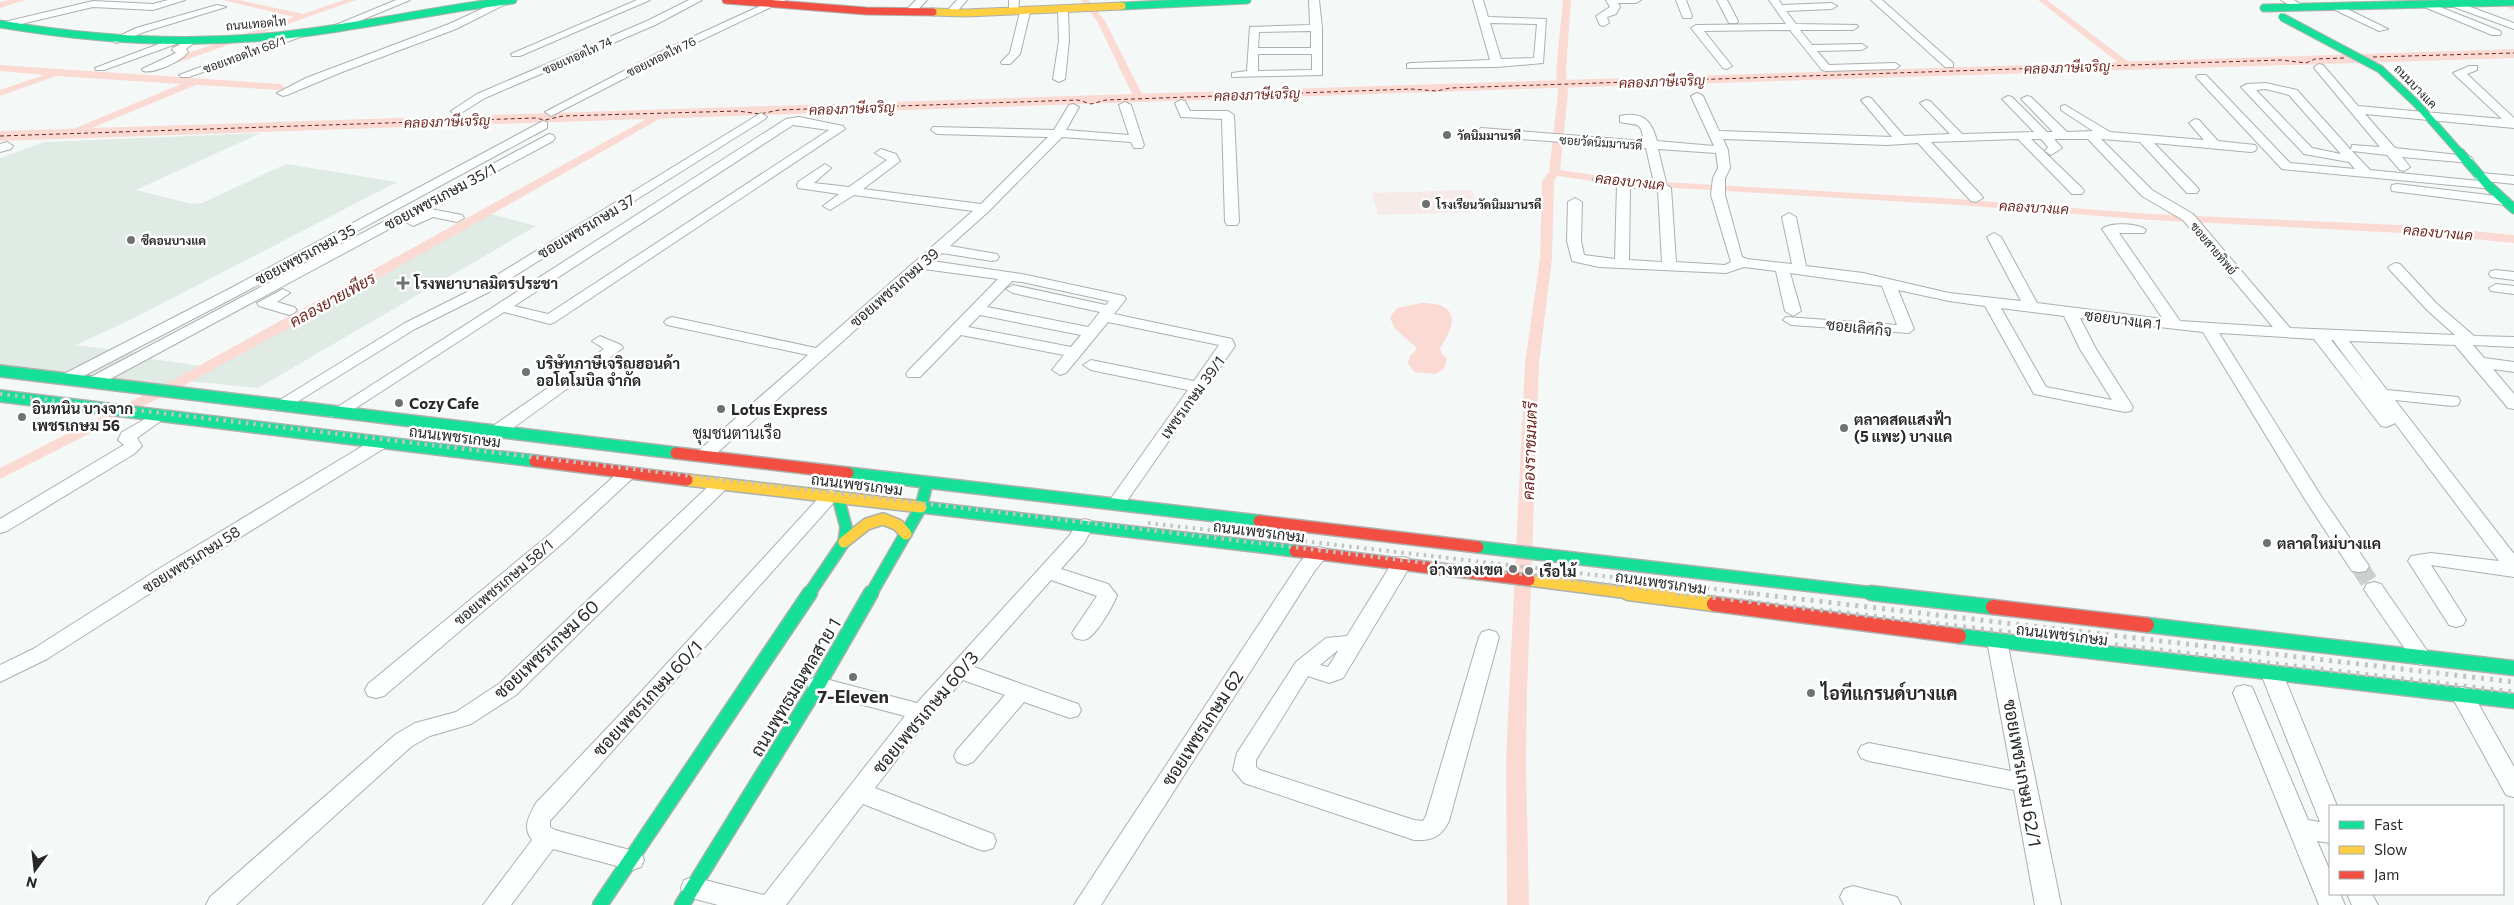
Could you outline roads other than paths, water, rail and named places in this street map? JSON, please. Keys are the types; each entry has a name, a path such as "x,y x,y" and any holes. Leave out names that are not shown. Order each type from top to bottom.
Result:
{"main road":[{"name":"ถนนเทอดไท","path":"1,22 64,36 135,42 190,42 302,33 472,3 513,0"},
{"path":"726,0 777,2 909,13 1020,12 1157,2 1247,0"},
{"path":"2260,6 2301,4 2316,7 2337,3 2353,6 2511,2"},
{"path":"2260,6 2281,12 2338,43 2320,42 2271,15 2260,6"},
{"name":"ถนนบางแค","path":"2260,6 2391,77 2509,205"},
{"name":"ถนนเพชรเกษม","path":"0,371 492,432 2514,668"},
{"name":"ถนนเพชรเกษม","path":"0,396 721,484 1402,563 1997,641 2514,701"},
{"path":"440,449 461,438 465,434 464,428"},
{"path":"470,453 466,446 467,439 474,434 492,432"},
{"name":"ถนนพุทธมณฑลสาย 1","path":"688,896 818,685 922,507 927,483"},
{"path":"834,497 846,527 844,542"},
{"path":"600,905 844,542 865,524 877,519 887,518 897,522 906,534"}],"street":[{"path":"1,22 64,0"},
{"path":"1,22 93,4 127,4 153,7 180,0"},
{"path":"331,29 405,0"},
{"path":"516,54 646,0"},
{"name":"ซอยเทอดไท 74","path":"458,110 481,96 651,23 697,0"},
{"path":"909,13 922,0"},
{"path":"950,13 962,0"},
{"path":"1006,62 1015,54 1020,12 1014,0"},
{"path":"1059,79 1067,10 1088,6 1085,0"},
{"path":"1236,75 1318,73 1314,0"},
{"path":"1478,0 1497,64"},
{"path":"1604,23 1601,16 1613,7 1636,0"},
{"path":"1681,0 1687,16"},
{"path":"1722,0 1733,21"},
{"path":"1876,0 1949,65"},
{"path":"2286,0 2301,4"},
{"path":"283,93 370,56 479,15 507,1"},
{"name":"ซอยเทอดไท 76","path":"551,112 668,52 777,2"},
{"path":"2455,2 2513,26"},
{"path":"2337,3 2383,29"},
{"path":"1777,4 1832,6"},
{"path":"1777,4 1808,48 1826,68 1895,66"},
{"path":"2425,4 2496,33"},
{"path":"116,40 140,30 220,7"},
{"path":"1410,66 1539,61 1542,21 1484,20"},
{"path":"135,42 183,26"},
{"path":"1727,66 1696,28 1853,27"},
{"path":"1252,75 1254,28 1317,28"},
{"name":"ซอยเทอดไท 68/1","path":"185,74 302,33"},
{"path":"100,68 172,42"},
{"path":"147,69 181,55 183,52 177,50 190,42"},
{"path":"1808,48 1862,47"},
{"path":"1252,51 1317,52"},
{"path":"2319,67 2404,167"},
{"path":"2473,68 2459,72 2514,124"},
{"path":"2202,77 2285,165 2365,173 2485,181 2514,180"},
{"path":"2365,173 2354,153 2293,92 2272,86 2247,87 2310,152 2354,153 2391,152 2467,160"},
{"path":"1575,202 1574,241 1577,258 1590,262 1726,269 1739,261 1718,188 1724,168 1722,150 1717,135 1696,96"},
{"path":"2008,99 2056,148 2051,151"},
{"path":"2027,99 2063,135"},
{"path":"1867,100 1901,140"},
{"path":"1181,103 1185,115 1228,115 1232,222"},
{"path":"1926,103 1959,137"},
{"path":"938,130 1058,134 1136,142 1125,105"},
{"name":"ซอยเพชรเกษม 39","path":"703,456 984,208 1058,134 1073,107"},
{"path":"2065,108 2107,135"},
{"path":"2354,109 2514,124"},
{"path":"2232,110 2271,113"},
{"name":"ซอยเพชรเกษม 37","path":"278,406 410,326 484,288 761,117"},
{"path":"1624,119 1645,123 1660,182"},
{"path":"336,413 501,307 790,122 799,121 839,129 550,319 501,307"},
{"path":"2195,123 2214,144"},
{"name":"ซอยเพชรเกษม 35/1","path":"93,382 258,294 546,132"},
{"name":"ซอยเพชรเกษม 35","path":"66,379 546,132"},
{"name":"ซอยวัดนิมมานรดี","path":"1481,132 1573,141 1722,150"},
{"path":"1717,135 1901,140 2020,135 2107,135 2252,148"},
{"path":"2020,135 2078,192"},
{"name":"ซอยสายทิพย์","path":"2091,135 2147,194 2190,219 2284,331"},
{"path":"2142,137 2192,190"},
{"path":"1922,140 1976,198"},
{"path":"830,206 894,160 892,157 881,153"},
{"path":"825,168 803,185 984,208"},
{"path":"1599,179 1665,188 1669,266"},
{"path":"1622,264 1624,183"},
{"path":"2397,188 2509,205"},
{"path":"289,310 264,303 431,213 457,218"},
{"path":"1789,217 1800,270"},
{"path":"2139,230 2109,229 2175,325"},
{"path":"1994,237 2032,308"},
{"path":"938,248 992,257"},
{"name":"ซอยบางแค 1","path":"1739,261 1855,276 1943,296 2175,325 2328,335 2514,342"},
{"path":"919,264 1004,282 1107,314 1060,370"},
{"path":"2395,267 2463,339 2478,362 2514,404"},
{"name":"ซอยเลิศกิจ","path":"1782,268 1792,316 1904,330 1906,329 1888,282"},
{"path":"2514,276 2496,281 2514,290"},
{"path":"914,374 1004,282"},
{"path":"258,294 274,298"},
{"path":"1990,302 2040,391 2125,406 2088,349 2070,312"},
{"path":"978,310 1092,332"},
{"name":"เพชรเกษม 39/1","path":"1107,314 1226,342 1226,350 1116,504"},
{"path":"672,322 819,353"},
{"path":"2208,327 2313,498 2359,566"},
{"path":"959,330 1075,352"},
{"path":"2328,335 2382,394 2514,569"},
{"path":"2328,335 2387,422"},
{"path":"492,432 615,348 600,341"},
{"path":"2478,362 2514,367"},
{"path":"1091,365 1200,387"},
{"path":"2382,394 2452,401"},
{"path":"0,527 128,450 133,446 132,442 127,440 128,436 161,415"},
{"name":"ซอยเพชรเกษม 58","path":"1,669 40,654 172,570 382,442"},
{"name":"ซอยเพชรเกษม 58/1","path":"376,690 557,538 629,472"},
{"name":"ซอยเพชรเกษม 60","path":"219,905 404,740 423,729 464,718 508,689 721,484"},
{"name":"ซอยเพชรเกษม 60/1","path":"548,838 539,832 538,822 544,810 834,497"},
{"name":"ซอยเพชรเกษม 60/3","path":"774,904 920,712 1077,539 1085,525"},
{"name":"ซอยเพชรเกษม 62","path":"1087,905 1307,567 1319,553"},
{"path":"2456,620 2418,561 2431,558 2514,569"},
{"path":"1402,563 1332,675 1303,667 1245,759 1244,770 1252,777 1424,832 1430,829 1437,821 1489,637"},
{"path":"1047,572 1101,589 1107,595 1105,603 1082,633"},
{"path":"2374,589 2421,657"},
{"name":"ซอยเพชรเกษม 62/1","path":"1997,641 2008,688 2048,905"},
{"path":"958,670 1070,710"},
{"path":"2272,674 2329,816"},
{"path":"818,685 920,712"},
{"path":"965,756 1020,692"},
{"path":"2244,693 2300,828 2329,892"},
{"path":"2462,695 2514,788"},
{"path":"1869,752 2024,783"},
{"path":"859,792 984,841"},
{"path":"2300,828 2329,833"},
{"path":"496,905 548,838 632,860"},
{"path":"688,896 774,904"},
{"path":"1853,897 1888,905"}],"water":[{"path":"2514,49 2514,58 1522,89 0,141 0,131"},
{"path":"1421,303 1442,306 1451,315 1450,330 1440,348 1442,354 1447,358 1444,369 1435,374 1414,372 1408,363 1416,347 1395,329 1390,318 1397,308"}],"waterway":[{"path":"0,5 21,0"},
{"path":"227,0 301,16"},
{"path":"162,65 352,0"},
{"path":"1085,0 1101,21 1140,100"},
{"name":"คลองภาษีเจริญ","path":"1554,172 1563,93 1561,71 1567,0"},
{"path":"2042,0 2128,66"},
{"path":"2493,0 2514,7"},
{"path":"0,68 81,75 280,87"},
{"path":"0,93 52,75"},
{"path":"70,134 192,83"},
{"name":"คลองยายเพียร","path":"0,474 180,382 338,296 659,115"},
{"name":"คลองราชมนตรี","path":"1518,905 1516,762 1532,363 1546,258 1548,181 1554,172"},
{"name":"คลองบางแค","path":"1554,172 1614,181"},
{"name":"คลองบางแค","path":"1647,184 1958,202 2151,217 2422,230 2514,239"}],"tunnel":[{"path":"2359,566 2374,589"}],"railway":[{"path":"0,394 1688,594"},
{"path":"1148,523 1758,594"},
{"path":"1677,593 2514,692"},
{"path":"1748,593 2514,682"}],"place":[{"name":"วัดนิมมานรดี","path":"1447,135"},
{"name":"โรงเรียนวัดนิมมานรดี","path":"1426,204"},
{"name":"ซีคอนบางแค","path":"131,240"},
{"name":"โรงพยาบาลมิตรประชา","path":"403,283"},
{"name":"บริษัทภาษีเจริญฮอนด้า ออโตโมบิล จำกัด","path":"526,372"},
{"name":"Cozy Cafe","path":"399,403"},
{"name":"Lotus Express","path":"721,409"},
{"name":"อินทนิน บางจาก เพชรเกษม 56","path":"22,417"},
{"name":"ตลาดสดแสงฟ้า (5 แพะ) บางแค","path":"1844,428"},
{"name":"ตลาดใหม่บางแค","path":"2267,543"},
{"name":"อ่างทองเขต","path":"1513,569"},
{"name":"เรือไม้","path":"1529,571"},
{"name":"7-Eleven","path":"853,677"},
{"name":"ไอทีแกรนด์บางแค","path":"1811,693"}],"district":[{"name":"ชุมชนตานเรือ","path":"737,432"}]}
